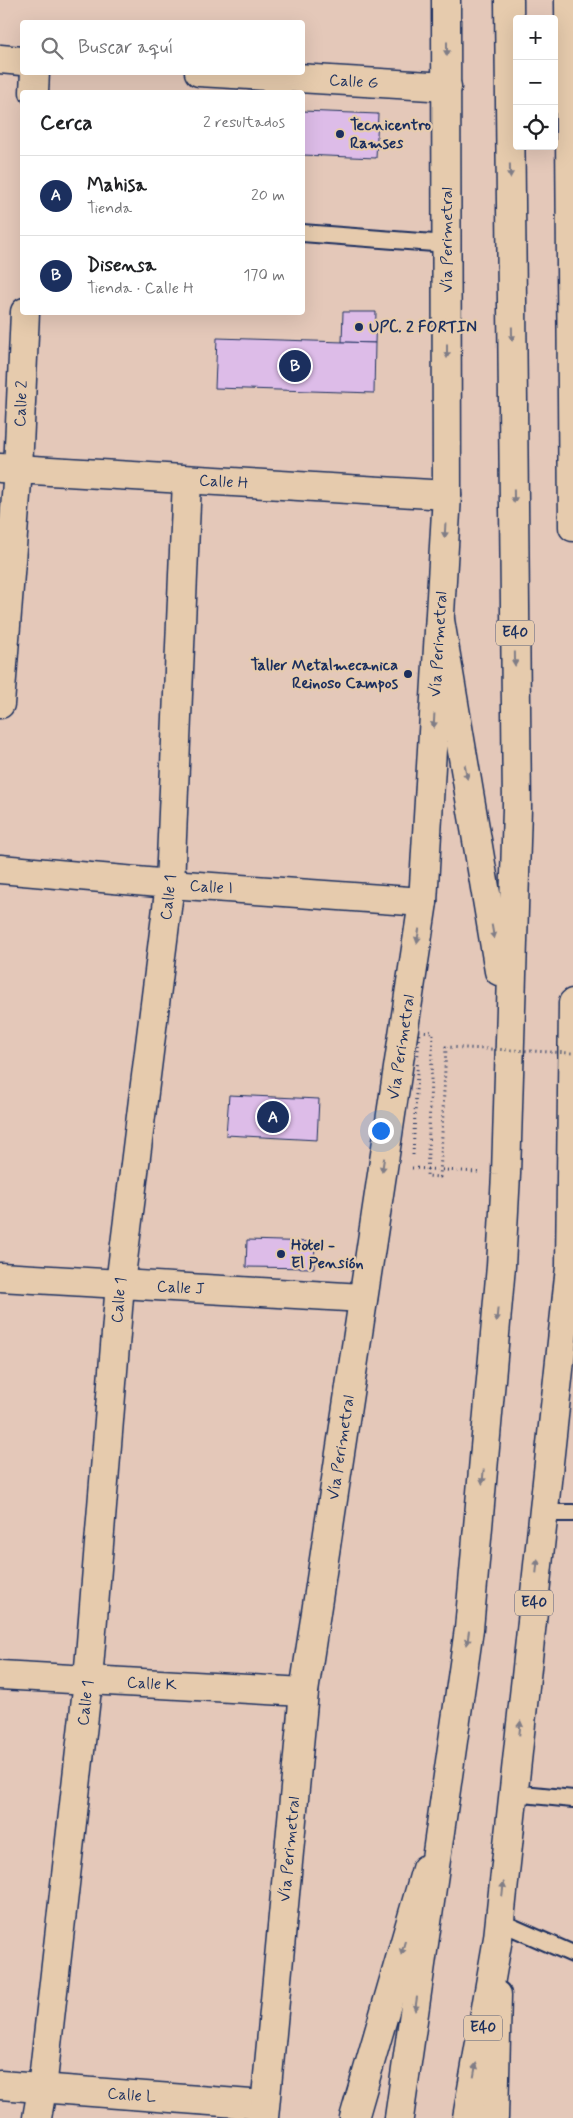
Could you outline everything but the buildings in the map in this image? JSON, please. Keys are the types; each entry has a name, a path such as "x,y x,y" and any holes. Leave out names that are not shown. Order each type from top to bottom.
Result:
{"main road":[{"name":"Vía Perimetral","path":"264,2112 304,1692 424,902 447,495 446,0"},
{"name":"E40","path":"399,2118 469,1629 501,1266 506,1174 517,808 509,0"},
{"path":"569,0 573,527"},
{"path":"0,59 20,62"},
{"path":"34,90 35,75"},
{"name":"Calle G","path":"249,75 447,87"},
{"name":"Calle 2","path":"0,704 9,469 25,315"},
{"name":"Calle H","path":"9,469 447,495"},
{"name":"Calle 1","path":"37,2118 42,2089 88,1680 120,1284 170,884 186,480"},
{"path":"440,620 509,1029"},
{"name":"Calle I","path":"0,869 170,884 424,902"},
{"name":"E40","path":"467,2118 499,1930 543,1513 565,1387 572,1267 573,1003"},
{"name":"Calle J","path":"0,1277 363,1298"},
{"name":"Calle K","path":"0,1675 304,1692"},
{"path":"354,2118 446,1800"},
{"path":"494,2118 499,1930"},
{"name":"Calle L","path":"0,2085 264,2112"}],"lane":[{"path":"305,233 447,244"},
{"path":"543,1513 573,1513"},
{"path":"513,1793 573,1799"},
{"path":"499,1930 573,1954"}],"path":[{"path":"414,1155 420,1031 433,1032 427,1176 440,1177 446,1047 573,1053"},
{"path":"383,1165 506,1174"}],"place":[{"name":"Tecnicentro Ramses","path":"340,134"},
{"name":"UPC. 2 FORTIN","path":"359,327"},
{"name":"Disensa","path":"295,366"},
{"name":"Taller Metalmecanica Reinoso Campos","path":"408,674"},
{"name":"Mahisa","path":"273,1117"},
{"name":"Hotel - El Pensión","path":"281,1254"}]}
